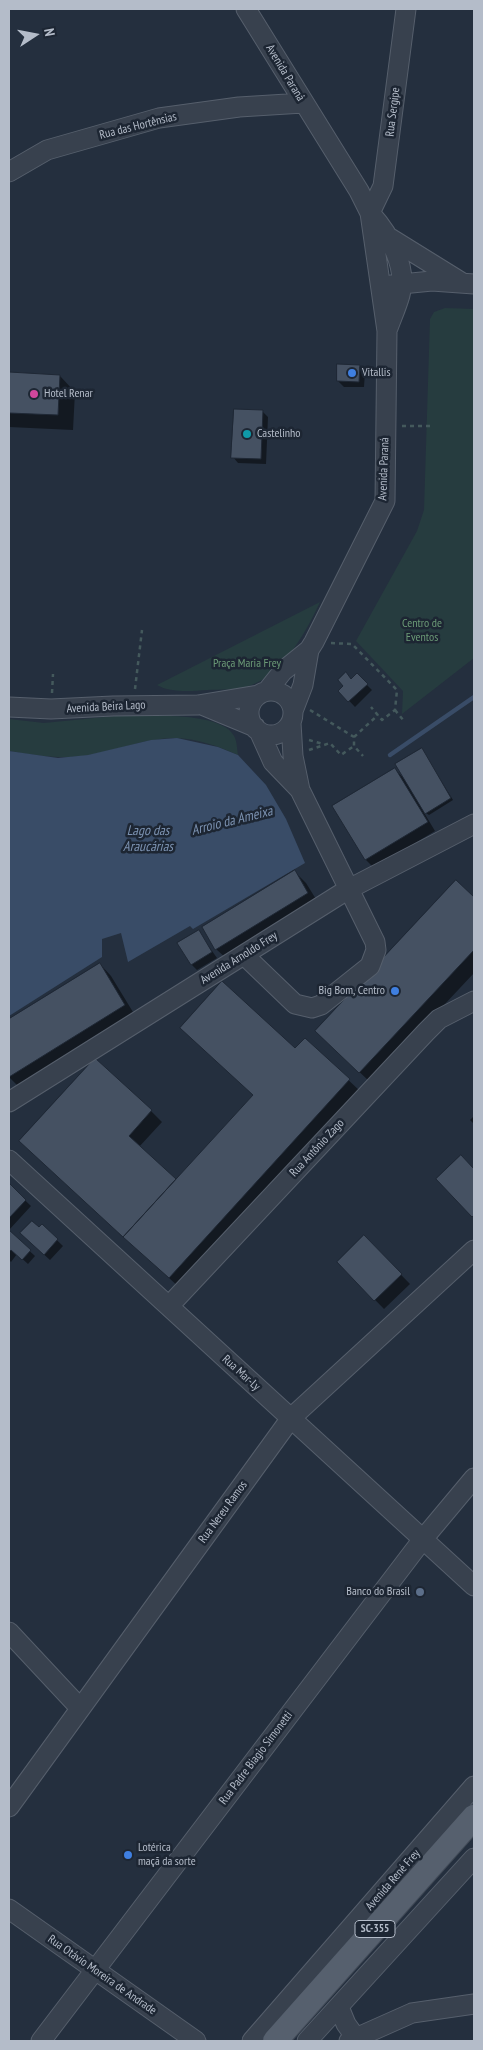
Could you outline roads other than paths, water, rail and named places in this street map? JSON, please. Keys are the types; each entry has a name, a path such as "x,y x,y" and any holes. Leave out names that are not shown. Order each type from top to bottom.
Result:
{"main road":[{"name":"Avenida René Frey","path":"275,2041 474,1816"}],"street":[{"name":"Avenida Paraná","path":"246,9 359,191 370,213 390,238 398,258 402,284 387,331"},
{"name":"Rua Sergipe","path":"370,213 383,186 406,9"},
{"name":"Rua das Hortênsias","path":"9,172 47,150 159,118 239,107 303,103"},
{"name":"Avenida Paraná","path":"244,954 295,1004 312,1008 321,1005 370,966 374,960 375,942 347,890 300,790 294,756 294,712 312,646 385,501 387,331 370,213"},
{"path":"390,238 468,283"},
{"path":"381,286 468,283"},
{"name":"Avenida Paraná","path":"300,790 273,762 250,710 262,693 282,671 312,646"},
{"path":"257,729 277,734 294,712 284,695 275,691 262,693"},
{"name":"Avenida Beira Lago","path":"9,707 51,710 202,704 262,693"},
{"name":"Avenida Beira Lago","path":"202,704 257,729"},
{"name":"Avenida Arnoldo Frey","path":"9,1102 347,890 474,824"},
{"name":"Rua Antônio Zago","path":"169,1306 438,1019 474,1001"},
{"name":"Rua Mar-Ly","path":"9,1160 474,1586"},
{"name":"Rua Nereu Ramos","path":"9,1807 291,1418 474,1250"},
{"name":"Rua Padre Biagio Simonetti","path":"41,2041 423,1539 474,1478"},
{"path":"9,1632 80,1708"},
{"name":"Avenida René Frey","path":"252,2041 474,1786"},
{"path":"307,2041 472,1864 451,1843"},
{"name":"Rua Otávio Moreira de Andrade","path":"9,1909 196,2041"},
{"path":"339,2007 352,2040 412,2013 474,2004"}],"water":[{"name":"Lago das Araucárias","path":"177,738 218,747 238,755 266,785 286,819 305,863 193,929 190,926 128,962 121,933 102,939 102,957 9,1016 9,751 58,758 88,755 151,740"}],"waterway":[{"name":"Arroio da Ameixa","path":"390,755 474,697"}],"place":[{"name":"Vitallis","path":"352,373"},
{"name":"Hotel Renar","path":"34,394"},
{"name":"Castelinho","path":"247,434"},
{"name":"Big Bom, Centro","path":"395,991"},
{"name":"Banco do Brasil","path":"420,1592"},
{"name":"Lotérica maçã da sorte","path":"128,1855"}],"park label":[{"name":"Centro de Eventos","path":"422,631"},
{"name":"Praça Maria Frey","path":"247,664"}]}
